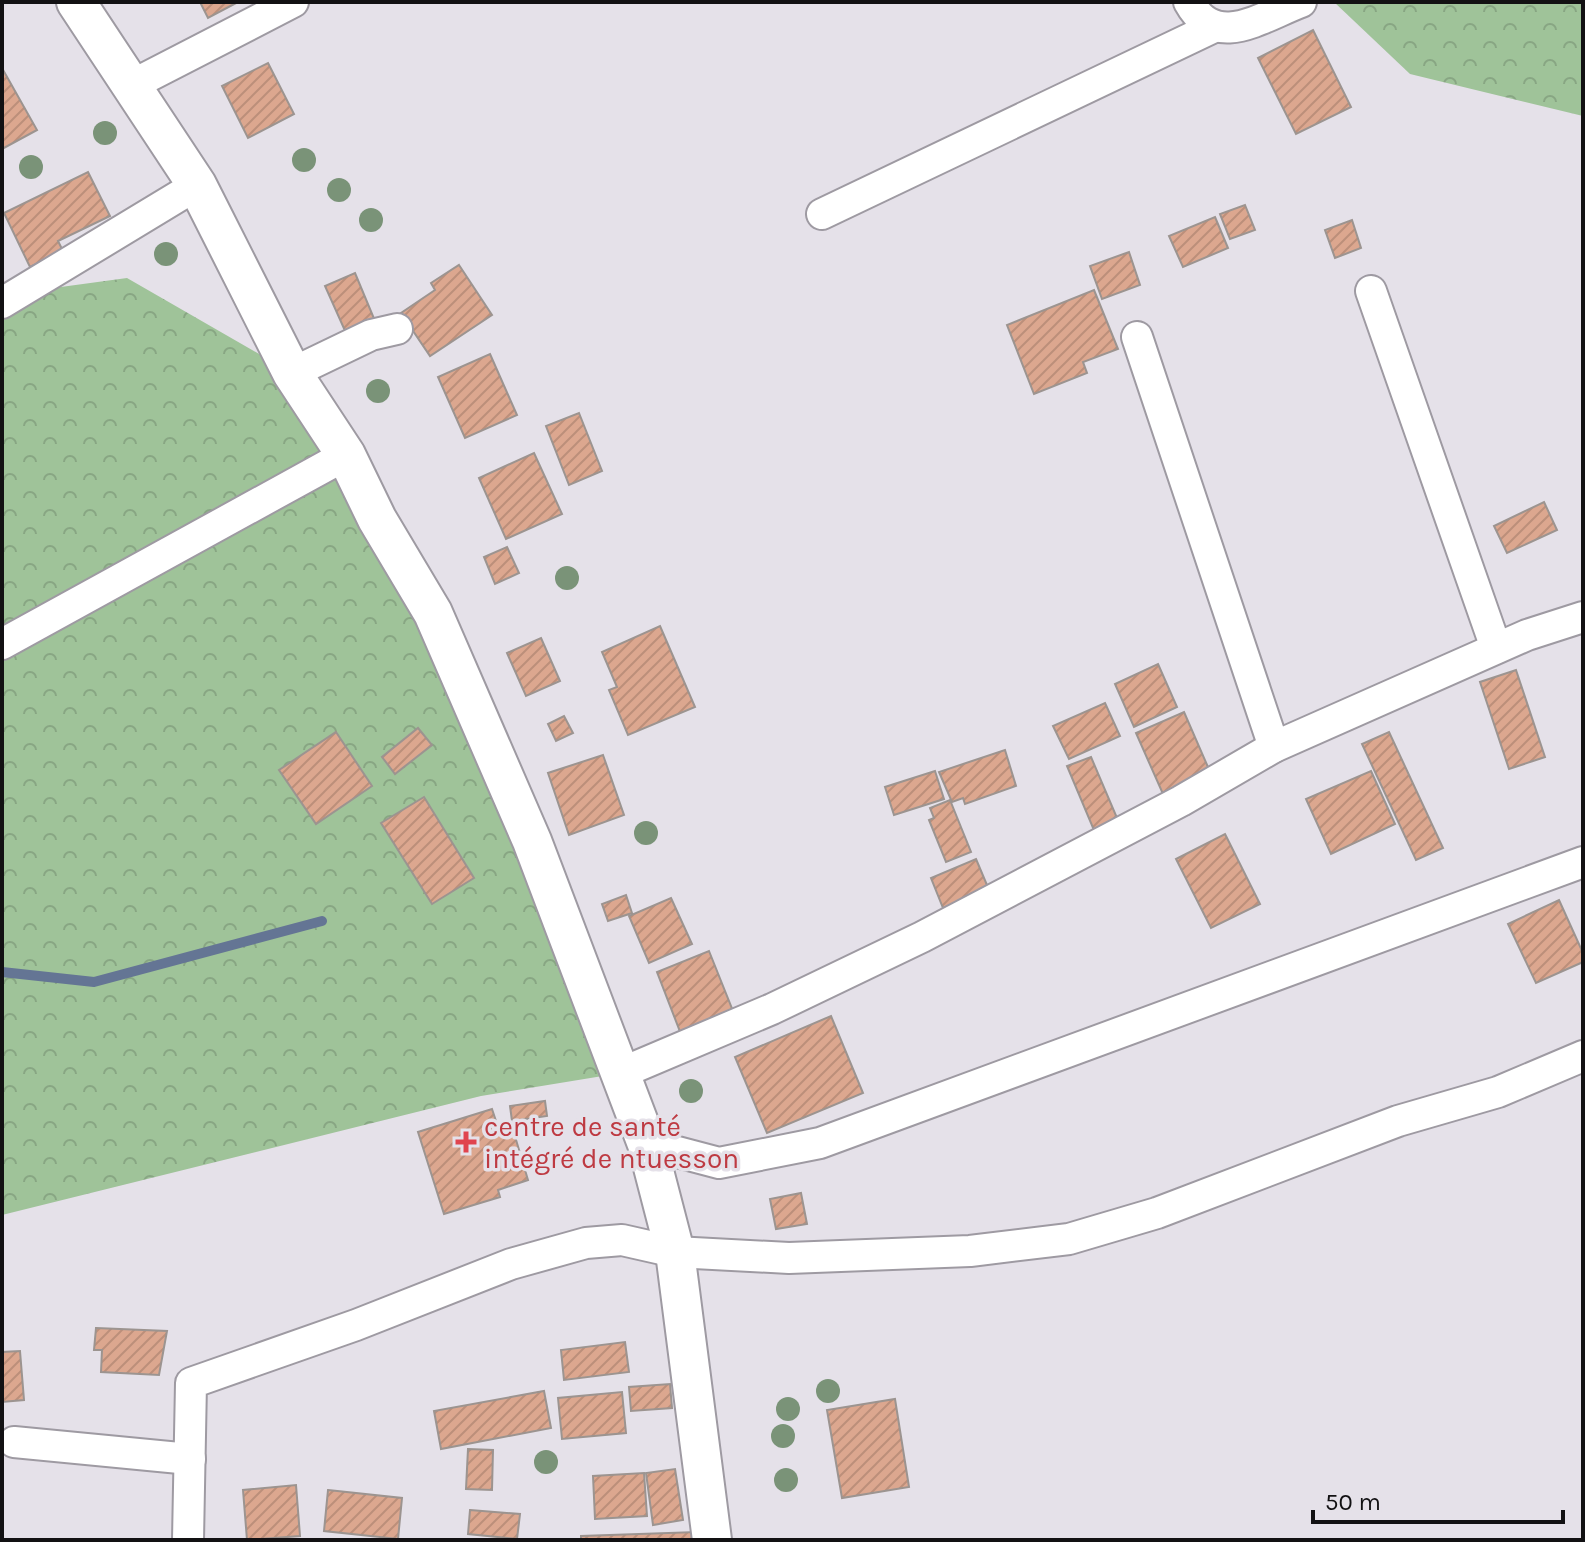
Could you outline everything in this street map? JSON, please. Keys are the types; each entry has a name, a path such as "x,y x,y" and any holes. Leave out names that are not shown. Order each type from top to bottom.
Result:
{"street":[{"path":"76,2 197,185 292,373 346,455 377,519 433,613 532,841 647,1144 675,1252 712,1540"},
{"path":"130,86 293,2"},
{"path":"1189,2 1198,18 1212,28 1225,30 1301,2"},
{"path":"822,214 1212,28"},
{"path":"2,303 197,185"},
{"path":"1371,291 1496,648"},
{"path":"292,373 371,335 397,329"},
{"path":"1137,337 1274,747"},
{"path":"2,644 346,455"},
{"path":"621,1073 772,1009 922,937 1181,801 1274,747 1496,648 1583,617"},
{"path":"647,1144 719,1163 820,1143 1583,862"},
{"path":"188,1540 191,1383 356,1325 511,1264 586,1243 622,1240 675,1252 789,1258 970,1251 1069,1239 1157,1213 1398,1121 1498,1092 1583,1056"},
{"path":"14,1442 190,1459"}],"green space":[{"path":"1334,2 1583,2 1583,116 1410,74"},
{"path":"127,278 292,373 346,455 621,1073 481,1096 2,1215 2,295"}],"building":[{"path":"200,2 238,2 208,18"},
{"path":"1313,30 1351,107 1296,134 1258,58"},
{"path":"268,63 294,114 248,138 222,86"},
{"path":"2,68 37,130 2,149"},
{"path":"88,172 110,216 58,241 63,251 30,267 4,213"},
{"path":"1245,205 1255,230 1230,239 1220,214"},
{"path":"1215,217 1228,248 1183,267 1169,236"},
{"path":"1352,220 1361,248 1335,258 1325,230"},
{"path":"1129,252 1140,285 1102,299 1090,266"},
{"path":"459,265 492,315 430,356 401,313 435,290 431,283"},
{"path":"355,273 375,321 346,333 325,286"},
{"path":"1094,290 1118,349 1083,362 1087,373 1034,394 1007,325"},
{"path":"490,354 517,415 465,438 438,377"},
{"path":"579,413 602,471 569,485 546,426"},
{"path":"534,453 562,514 506,539 479,478"},
{"path":"1544,502 1557,530 1507,553 1494,526"},
{"path":"507,547 519,573 495,584 484,557"},
{"path":"660,626 695,707 628,735 609,690 617,687 602,652"},
{"path":"541,638 560,681 526,696 507,653"},
{"path":"1158,664 1177,707 1134,727 1115,684"},
{"path":"1516,670 1545,757 1509,769 1480,682"},
{"path":"1105,703 1120,736 1069,759 1053,726"},
{"path":"1184,712 1211,774 1163,794 1136,733"},
{"path":"564,716 573,733 556,741 548,724"},
{"path":"418,728 432,745 395,774 382,757"},
{"path":"336,732 372,786 316,824 279,770"},
{"path":"1389,732 1443,848 1416,860 1362,744"},
{"path":"1005,750 1016,786 965,804 963,798 952,802 939,772"},
{"path":"603,755 624,815 569,835 548,773"},
{"path":"1091,757 1120,825 1096,835 1067,766"},
{"path":"935,771 944,799 894,815 885,787"},
{"path":"1371,771 1395,824 1331,854 1306,799"},
{"path":"424,797 474,878 432,904 381,823"},
{"path":"950,800 971,852 946,862 929,820 934,818 930,808"},
{"path":"1225,834 1260,904 1211,928 1176,859"},
{"path":"976,859 992,897 960,901 943,908 931,878"},
{"path":"626,895 632,913 608,921 602,904"},
{"path":"671,898 692,944 649,963 629,916"},
{"path":"1559,900 1583,953 1583,962 1536,983 1508,924"},
{"path":"709,951 737,1021 684,1042 657,972"},
{"path":"831,1016 863,1093 767,1133 735,1057"},
{"path":"545,1101 547,1116 512,1121 510,1106"},
{"path":"492,1109 498,1127 511,1123 528,1180 498,1190 500,1197 444,1214 418,1132"},
{"path":"801,1193 807,1224 776,1229 770,1199"},
{"path":"96,1328 167,1331 159,1375 101,1372 102,1350 94,1350"},
{"path":"625,1342 629,1372 564,1380 561,1350"},
{"path":"20,1351 24,1400 2,1402 2,1352"},
{"path":"670,1384 672,1408 631,1411 629,1387"},
{"path":"544,1391 551,1428 441,1449 434,1411"},
{"path":"622,1392 626,1433 562,1439 558,1398"},
{"path":"895,1399 909,1487 842,1498 827,1410"},
{"path":"468,1449 493,1450 492,1490 466,1489"},
{"path":"675,1469 683,1520 653,1525 646,1473"},
{"path":"644,1473 647,1516 595,1519 593,1476"},
{"path":"296,1485 300,1536 247,1540 243,1490"},
{"path":"328,1490 402,1498 398,1539 324,1531"},
{"path":"470,1510 520,1514 517,1539 468,1534"},
{"path":"697,1532 697,1540 581,1540 581,1536"}],"waterway":[{"path":"2,972 94,982 322,921"}],"place":[{"name":"centre de santé intégré de ntuesson","path":"466,1142"}]}
